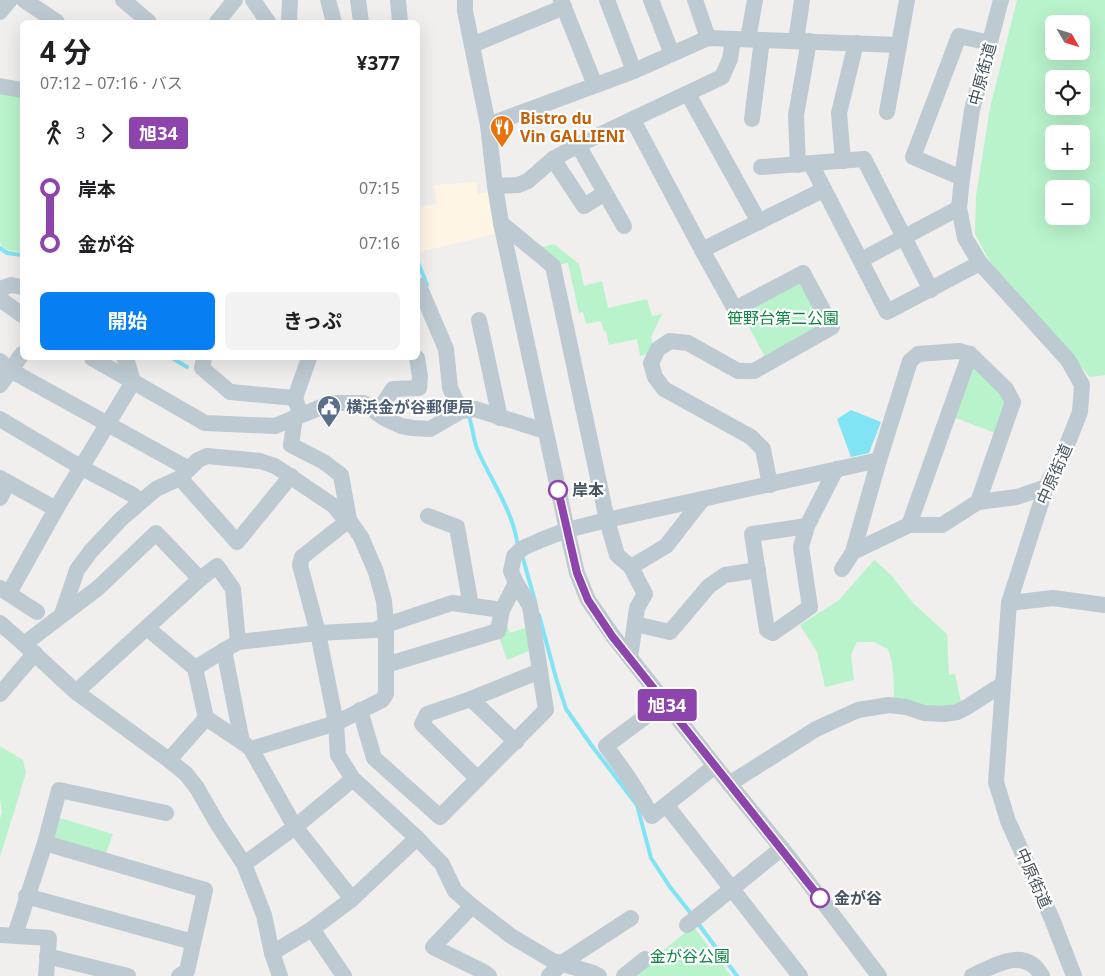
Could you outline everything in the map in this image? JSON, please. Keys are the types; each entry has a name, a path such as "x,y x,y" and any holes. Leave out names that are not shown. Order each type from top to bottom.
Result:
{"street":[{"path":"24,0 54,20"},
{"path":"123,0 147,20"},
{"path":"219,20 235,0"},
{"path":"253,0 267,20"},
{"path":"289,20 290,0"},
{"path":"328,0 333,20"},
{"path":"358,0 361,20"},
{"path":"398,0 400,20"},
{"path":"465,0 465,12 488,125 501,223 567,530 577,573 588,600 612,636 714,766 782,848 879,976"},
{"path":"607,0 634,71"},
{"path":"651,0 672,54"},
{"path":"695,0 708,38"},
{"path":"752,120 748,39 755,0"},
{"path":"802,0 802,41 796,115 805,164 823,190 862,260 887,312 980,264"},
{"path":"887,112 908,0"},
{"name":"中原街道","path":"1001,0 972,110 962,178 960,208 965,238 980,264 1068,360 1082,385 1080,412 1065,450 1046,487 1009,603 996,782 1008,821 1052,918 1074,976"},
{"path":"472,45 562,3 595,85"},
{"path":"962,178 913,157 959,36 990,43"},
{"path":"488,125 634,71 708,38 899,45"},
{"path":"495,186 518,185 528,181 553,158 722,78 730,59 748,39"},
{"path":"843,161 839,113 856,43"},
{"path":"0,86 20,90"},
{"path":"688,94 759,222"},
{"path":"633,120 735,308 803,273 832,327 754,371 738,370 688,342 670,341 658,349 651,363 656,377 664,388 751,437 763,449 770,485"},
{"path":"578,145 624,226"},
{"path":"553,158 584,206 605,193"},
{"path":"761,167 864,159 931,290"},
{"path":"702,250 823,190"},
{"path":"862,260 960,208"},
{"path":"501,223 553,266 607,520 617,555 631,567 645,594 637,608 630,658"},
{"path":"0,289 11,285 20,287"},
{"path":"420,286 446,349 450,388 461,410"},
{"path":"0,299 20,314"},
{"path":"479,320 500,418"},
{"path":"842,569 853,552 910,361 918,354 959,350 970,354 1006,389 1013,402 978,502"},
{"path":"909,525 970,354"},
{"path":"0,385 5,365 20,355"},
{"path":"95,360 205,423 275,426 331,403 364,403 377,413 401,426 430,428 461,410 475,409 545,430"},
{"path":"50,617 4,591 82,468 133,382 126,360"},
{"path":"204,360 202,368 230,392 295,398"},
{"path":"308,360 295,398 298,416 291,445 324,462 340,475 349,520"},
{"path":"377,413 393,389 419,388 420,376 417,360"},
{"path":"5,365 108,425 184,474 237,542 290,476"},
{"path":"0,419 82,468 133,495 140,502"},
{"path":"0,694 50,617 77,570 91,551 156,488 184,474 198,460 208,456 260,460 275,466 334,506 342,516 349,520 362,537 376,572 384,601 386,694 382,700 336,723 246,745 206,718 195,668 147,628"},
{"path":"360,710 374,758 440,817 546,710 530,606 511,571 514,556 523,548 567,530 607,520 879,460"},
{"path":"807,526 752,534 767,630 773,633 810,607 802,547 807,526 836,470"},
{"path":"0,498 4,480 56,509"},
{"path":"853,552 909,525 942,525 978,502 1017,497 1046,487"},
{"path":"631,567 666,546 702,500"},
{"path":"428,516 457,527 471,606"},
{"path":"349,520 302,558 300,565 318,633 336,723 338,755 353,779 417,838 442,864 455,891 472,906 511,936 553,960 593,972 599,976"},
{"path":"50,617 98,588 156,533 200,579"},
{"path":"76,692 200,579 217,566 233,589 231,646 246,745 295,827 352,899"},
{"path":"635,624 670,632 709,586 725,575 758,570"},
{"path":"386,665 498,631 502,610 516,583"},
{"path":"1009,603 1054,598 1105,605"},
{"path":"195,668 231,646 318,633 375,630 452,603 502,610"},
{"path":"0,623 76,692 186,774 197,788 244,864 264,915 272,953 280,976"},
{"path":"478,780 422,724 427,714 471,699 540,671"},
{"path":"729,784 816,729 858,710 889,705 906,707 924,713 944,714 956,712 1003,684"},
{"path":"471,699 516,742"},
{"path":"665,702 606,746 652,816 667,806 714,766"},
{"path":"169,760 206,718"},
{"path":"244,864 295,827 353,779"},
{"path":"46,976 49,938 7,935 26,896 60,790 166,813"},
{"path":"667,806 800,976"},
{"path":"272,953 312,930 352,899 417,838"},
{"path":"44,843 205,890 187,974"},
{"path":"687,924 782,848"},
{"path":"26,896 193,942"},
{"path":"472,906 433,947 489,976"},
{"path":"548,976 562,963 631,918"},
{"path":"312,930 344,976"},
{"path":"47,956 128,976"},
{"path":"624,976 645,959"},
{"path":"972,976 1014,959 1027,962 1040,971 1042,976"}],"shaded area":[{"path":"476,182 478,194 488,192 495,234 420,252 420,207 437,204 434,185"}],"green space":[{"path":"1017,0 1105,0 1105,375 1090,377 992,266 975,234 976,196 990,108"},
{"path":"0,89 20,94 20,252 4,249 0,243"},
{"path":"554,244 579,264 584,286 602,281 608,308 647,299 652,316 662,314 651,337 653,346 647,354 640,356 637,339 609,345 606,331 604,332 601,321 586,324 583,312 579,313 568,263 558,265 539,248"},
{"name":"笹野台第二公園","path":"797,281 803,283 824,323 765,357 741,312"},
{"path":"977,366 1005,398 1006,402 995,433 953,417 970,367"},
{"path":"874,560 891,575 913,603 947,634 949,675 955,674 961,702 935,709 894,699 893,668 888,649 874,642 857,642 851,655 854,680 825,687 817,652 800,625 839,600"},
{"path":"505,621 510,633 527,627 529,651 507,660 499,637"},
{"path":"0,746 23,760 26,773 0,857 0,819 2,812 0,799"},
{"path":"57,817 113,834 105,856 54,839"},
{"name":"金が谷公園","path":"693,926 731,976 632,976"}],"water":[{"path":"851,410 881,422 869,453 851,457 837,419"}],"waterway":[{"path":"0,248 7,253 20,255"},
{"path":"420,267 427,285"},
{"path":"175,360 187,367"},
{"path":"468,414 476,447 502,498 516,534 518,547"},
{"path":"522,555 535,601"},
{"path":"539,615 566,709 637,805 651,858 670,887 693,916"},
{"path":"697,922 737,976"}],"bus line":[{"name":"旭34","path":"558,490 577,573 588,600 612,636 820,898"}],"place":[{"name":"Bistro du Vin GALLIENI","path":"502,148"},
{"name":"横浜金が谷郵便局","path":"329,428"},
{"name":"岸本","path":"558,490"},
{"name":"金が谷","path":"820,898"}]}
